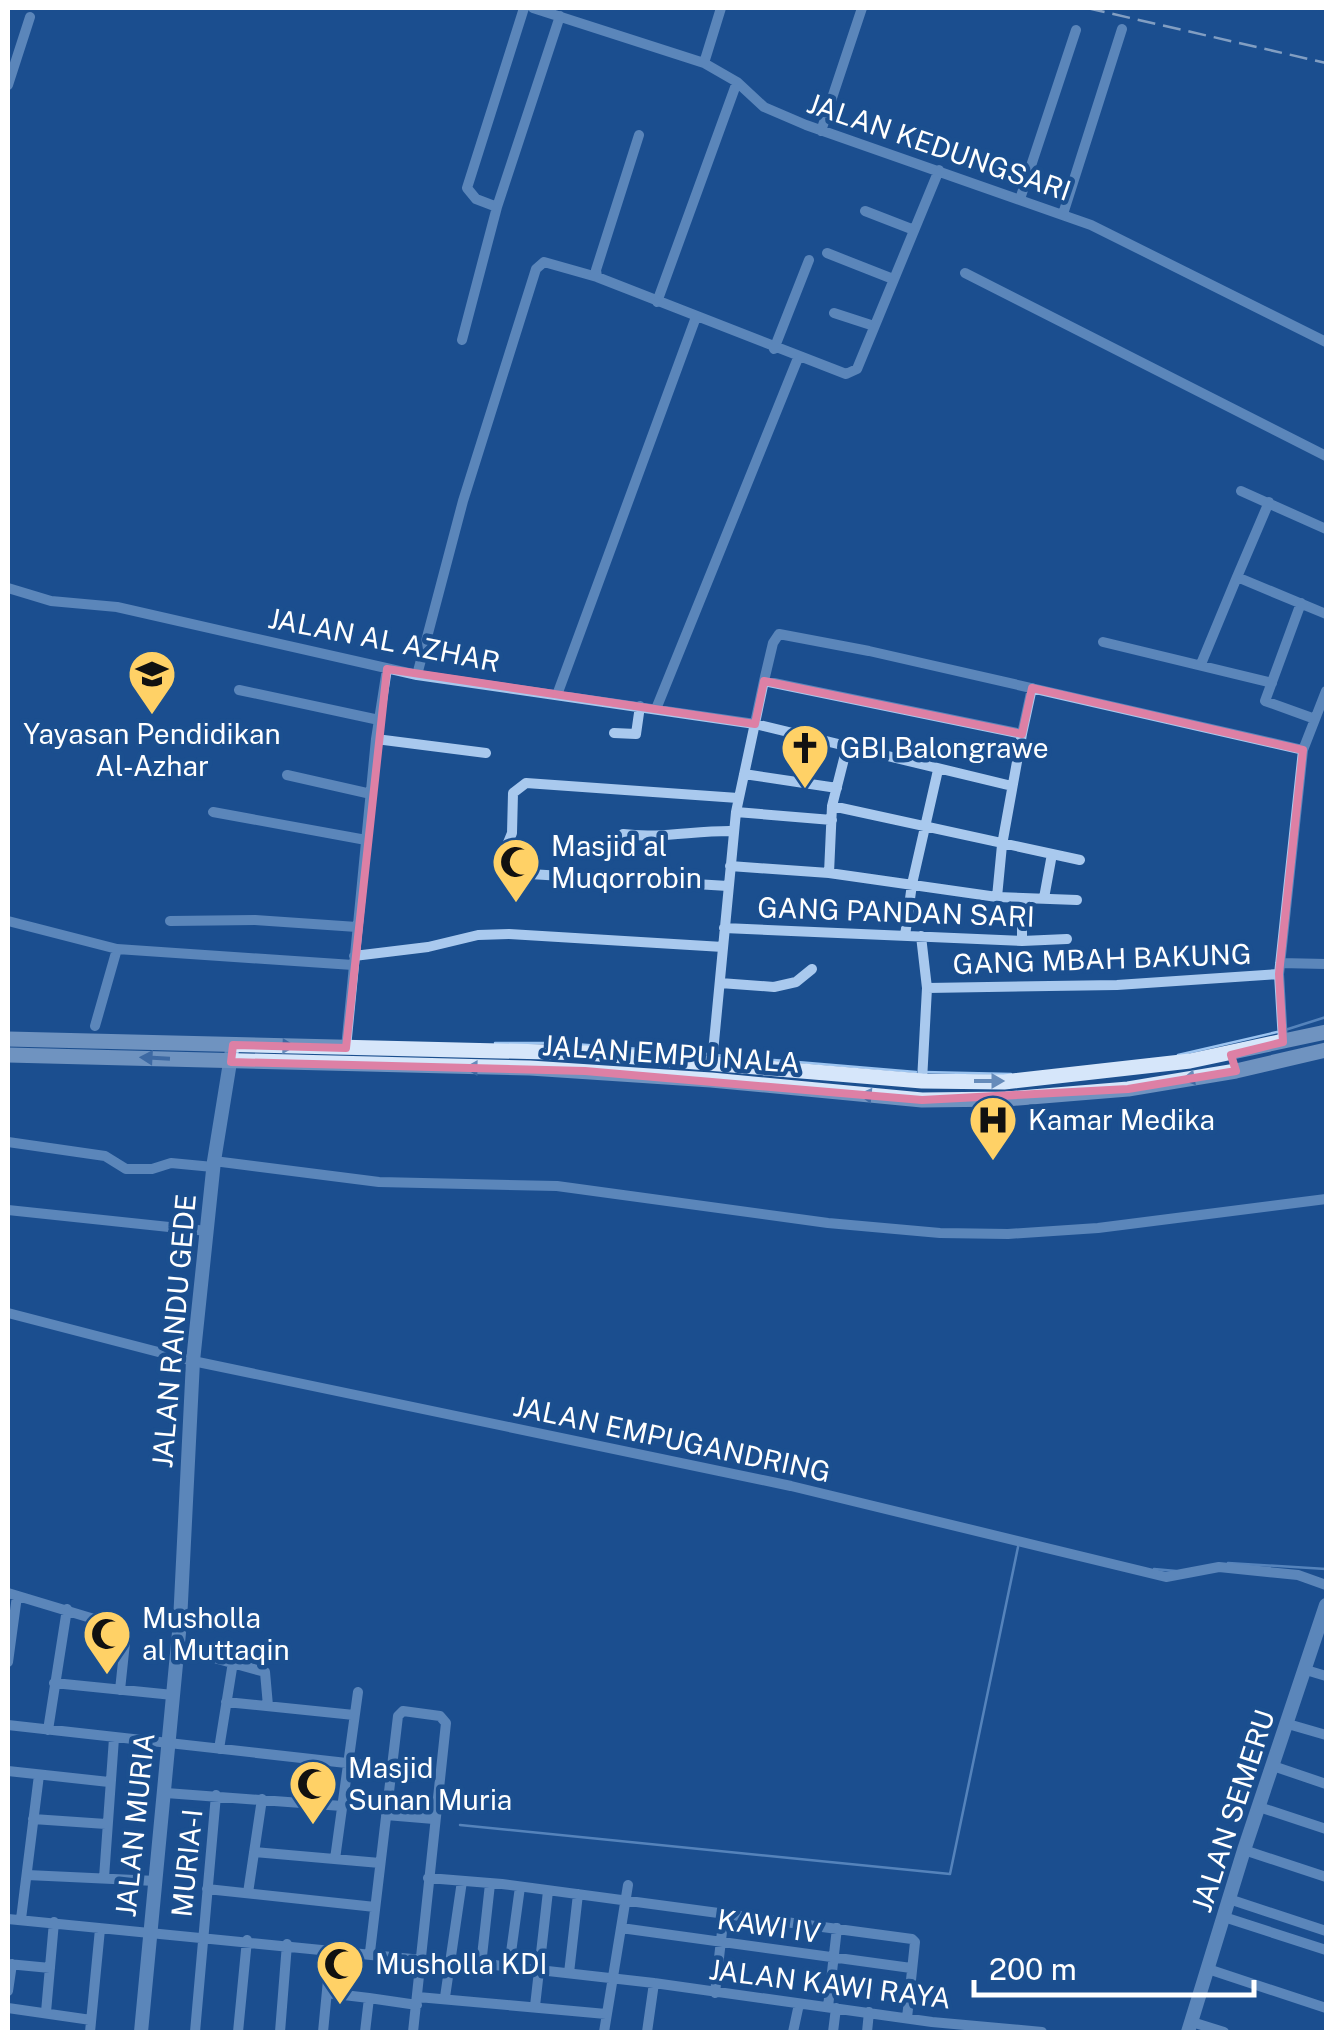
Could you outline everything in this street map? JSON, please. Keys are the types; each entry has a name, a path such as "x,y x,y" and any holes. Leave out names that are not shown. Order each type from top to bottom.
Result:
{"main road":[{"name":"JALAN EMPU NALA","path":"8,1054 585,1071 922,1100 1006,1099 1128,1089 1234,1063 1282,1034 1326,1032"},
{"name":"JALAN EMPU NALA","path":"8,1039 347,1043 712,1058 1004,1082 1234,1063 1326,1050"}],"street":[{"path":"497,207 476,199 467,188 524,8"},
{"name":"JALAN KEDUNGSARI","path":"534,8 704,63 737,82 774,112 821,131 1063,214 1140,248 1326,342"},
{"path":"704,63 721,8"},
{"path":"821,131 862,8"},
{"path":"462,340 497,207 560,16"},
{"path":"8,85 30,17"},
{"path":"1063,214 1122,29"},
{"path":"1020,199 1076,30"},
{"path":"658,302 737,82"},
{"path":"597,276 639,135"},
{"path":"417,675 464,501 536,269 544,262 553,262 597,276 774,349 852,374 939,170"},
{"path":"866,211 914,230"},
{"path":"827,254 893,279"},
{"path":"774,349 809,260"},
{"path":"965,273 1326,456"},
{"path":"834,313 874,326"},
{"path":"557,694 696,317"},
{"path":"656,709 798,358"},
{"path":"1240,491 1326,530"},
{"path":"1201,664 1269,502"},
{"path":"1237,577 1326,614"},
{"name":"JALAN AL AZHAR","path":"8,588 51,602 117,607 417,675 755,724 1012,786"},
{"path":"1301,603 1265,701 1316,719"},
{"path":"712,1058 738,798 773,642 779,634 1303,750"},
{"path":"1102,642 1272,683"},
{"path":"347,1043 370,794 387,669"},
{"path":"764,681 1022,734"},
{"path":"997,897 1002,845 1032,688"},
{"path":"239,690 379,720"},
{"path":"1282,1034 1280,968 1303,750 1326,691"},
{"path":"614,734 636,734 640,706"},
{"path":"376,739 486,754"},
{"path":"829,872 832,806 847,747"},
{"path":"906,936 912,884 938,770"},
{"path":"744,774 837,788"},
{"path":"286,775 370,794"},
{"path":"728,886 510,872 505,852 512,833 514,793 520,785 533,782 738,798"},
{"path":"832,806 1080,860"},
{"path":"214,812 366,840"},
{"path":"736,812 832,820"},
{"path":"623,834 734,831"},
{"path":"1044,898 1052,854"},
{"path":"730,866 829,872 997,897 1077,900"},
{"path":"1022,898 1022,941"},
{"path":"170,921 255,920 357,928"},
{"path":"8,921 117,949 353,960 478,935 723,947"},
{"name":"GANG PANDAN SARI","path":"724,928 1022,941 1067,938"},
{"path":"921,936 927,988 921,1076"},
{"path":"95,1026 117,949"},
{"name":"GANG MBAH BAKUNG","path":"927,988 1117,985 1326,964"},
{"path":"720,983 774,987 796,982 812,969"},
{"name":"JALAN RANDU GEDE","path":"180,1622 194,1356 213,1164 233,1044"},
{"path":"8,1142 105,1156 130,1170 168,1163 213,1164 379,1182 558,1186 828,1223 940,1233 1008,1234 1098,1228 1326,1199"},
{"path":"8,1210 207,1231"},
{"name":"JALAN EMPUGANDRING","path":"8,1314 791,1486 1166,1577 1219,1568 1298,1575 1326,1585"},
{"path":"8,1662 12,1594 124,1628 120,1690"},
{"name":"JALAN SEMERU","path":"1190,2027 1326,1605"},
{"path":"48,1730 66,1609"},
{"name":"JALAN MURIA","path":"142,2032 180,1622"},
{"path":"178,1648 265,1672 268,1706"},
{"path":"220,1749 232,1662"},
{"path":"1306,1670 1326,1676"},
{"path":"54,1683 172,1695"},
{"path":"335,1859 358,1692"},
{"path":"226,1702 354,1715"},
{"path":"370,1952 399,1713 440,1716 445,1720 414,2032"},
{"path":"1288,1724 1326,1735"},
{"path":"8,1726 391,1768"},
{"path":"104,1878 114,1738"},
{"path":"1273,1766 1326,1784"},
{"path":"8,1771 109,1782"},
{"path":"21,1920 40,1775"},
{"path":"166,1793 342,1806"},
{"name":"MURIA-I","path":"195,2032 216,1795"},
{"path":"248,1893 262,1800"},
{"path":"1259,1807 1326,1829"},
{"path":"386,1815 434,1819"},
{"path":"33,1819 106,1824"},
{"path":"1244,1850 1326,1877"},
{"path":"254,1852 380,1863"},
{"path":"26,1874 156,1881"},
{"path":"428,1878 578,1894 914,1940 907,2018"},
{"path":"445,1997 462,1881"},
{"path":"481,1965 490,1884"},
{"path":"604,2032 628,1884"},
{"path":"509,1967 520,1887"},
{"path":"207,1889 375,1908"},
{"path":"535,2006 548,1891"},
{"path":"570,1973 578,1894"},
{"path":"1229,1899 1326,1931"},
{"path":"1246,1924 1251,1906"},
{"path":"715,1992 724,1914"},
{"path":"1224,1917 1326,1950"},
{"path":"8,1919 422,1960"},
{"path":"46,2012 54,1922"},
{"name":"KAWI IV","path":"621,1928 912,1968"},
{"path":"832,2032 837,1928"},
{"path":"8,2008 46,2012 90,2026 100,1929"},
{"path":"238,2032 247,1940"},
{"path":"280,2032 287,1944"},
{"path":"323,2032 331,1949"},
{"name":"JALAN KAWI RAYA","path":"450,1960 869,2012 907,2018 931,2027 1042,2032"},
{"path":"8,1991 10,1964 50,1968"},
{"path":"1208,1969 1326,2008"},
{"path":"648,2032 654,1983"},
{"path":"327,1993 417,2001 445,1997 606,2014"},
{"path":"365,2032 369,1998"},
{"path":"794,2032 799,2004"},
{"path":"866,2032 869,2012"},
{"path":"1190,2027 1224,2032"}],"highlighted area":[{"path":"387,669 755,724 764,681 1022,734 1032,688 1303,750 1279,974 1283,1042 1231,1055 1236,1071 1128,1089 922,1100 585,1071 231,1062 233,1045 346,1048"}],"waterway":[{"path":"1285,1030 1326,1017"},
{"path":"1178,1055 1277,1032"},
{"path":"495,1043 561,1043 707,1054"},
{"path":"715,1055 916,1072"},
{"path":"924,1072 1011,1074"},
{"path":"460,1825 950,1874 1018,1547"},
{"path":"1228,1563 1326,1569"},
{"path":"1154,1569 1176,1571"}],"railway":[{"path":"1087,8 1326,63"}],"place":[{"name":"Yayasan Pendidikan Al-Azhar","path":"152,716"},
{"name":"GBI Balongrawe","path":"805,790"},
{"name":"Masjid al Muqorrobin","path":"516,904"},
{"name":"Kamar Medika","path":"993,1162"},
{"name":"Musholla al Muttaqin","path":"107,1676"},
{"name":"Masjid Sunan Muria","path":"313,1826"},
{"name":"Musholla KDI","path":"340,2006"}]}
